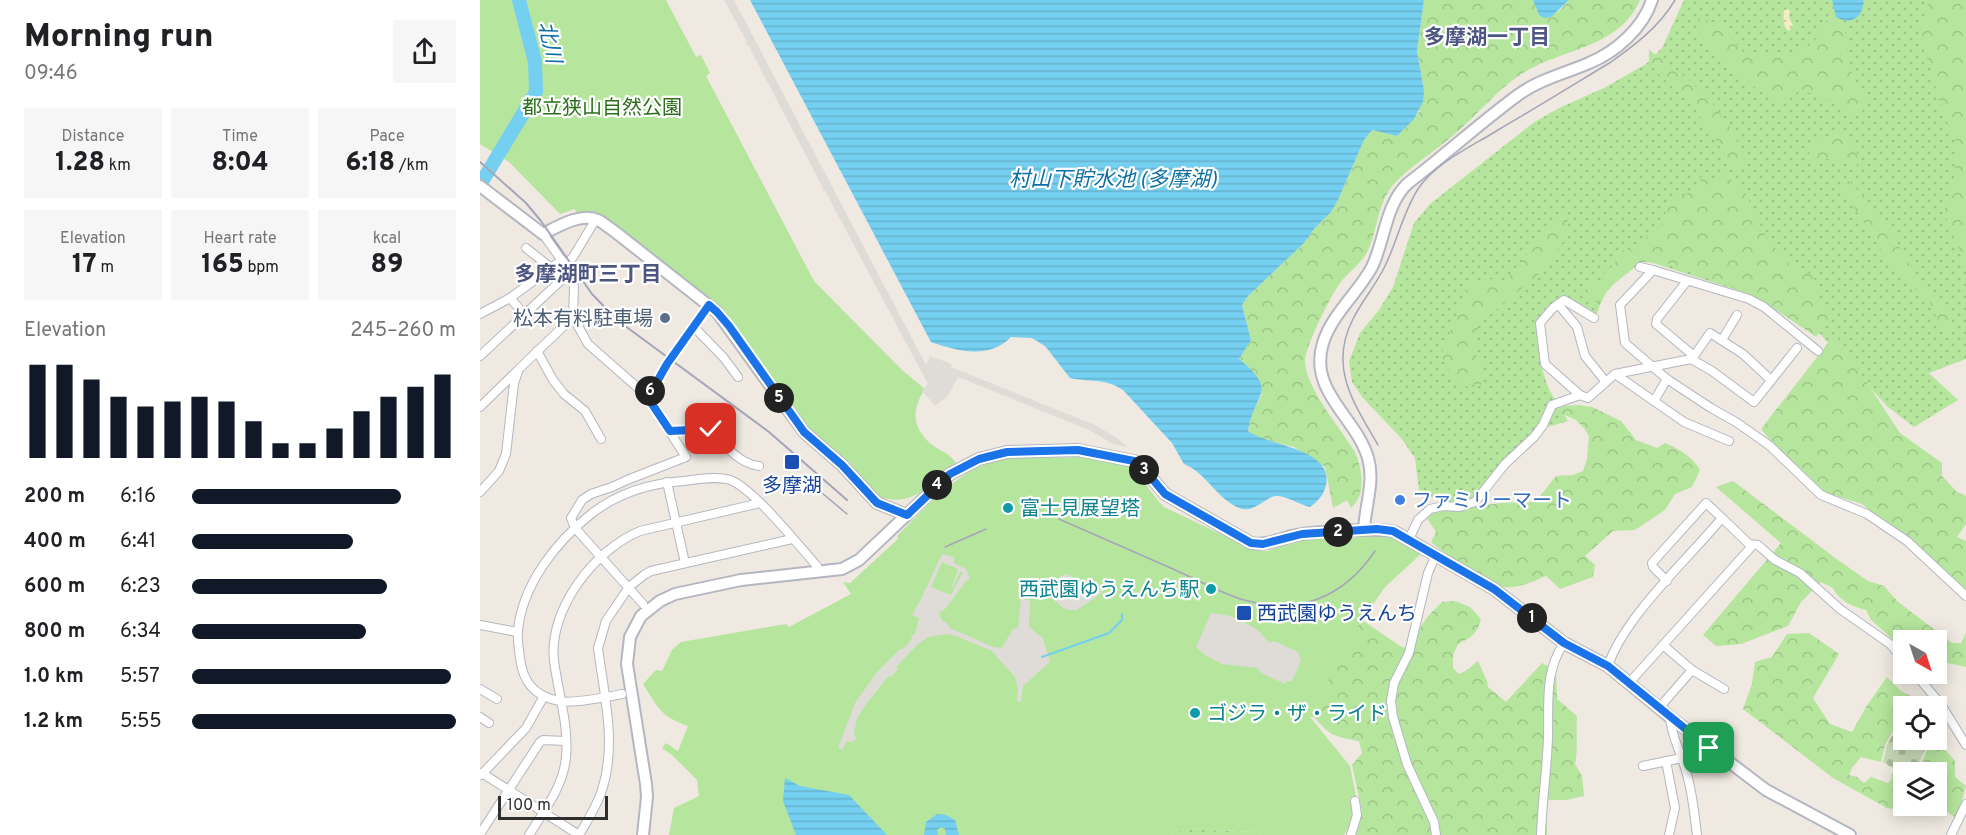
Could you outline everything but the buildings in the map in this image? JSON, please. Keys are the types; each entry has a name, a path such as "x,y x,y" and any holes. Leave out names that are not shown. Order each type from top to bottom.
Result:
{"street":[{"path":"1364,530 1370,485 1368,458 1360,441 1326,389 1320,360 1323,344 1331,325 1372,267 1395,199 1407,184 1518,96 1543,80 1592,62 1612,50 1639,24 1652,0"},
{"path":"484,188 543,234 570,272 574,287 573,317 591,348 646,395 686,457 587,496 571,519 575,528 644,604"},
{"path":"543,234 579,219 596,219 709,305 729,326 804,432 842,465 877,503 907,515"},
{"path":"480,314 510,298 573,256 596,219"},
{"path":"526,247 552,268"},
{"path":"1640,267 1749,299 1764,307 1818,351"},
{"path":"1653,270 1620,305 1625,343 1667,379 1770,446 1821,495 1867,514 1907,541 1966,596"},
{"path":"480,356 570,272"},
{"path":"1687,281 1656,324 1693,358 1754,402 1797,348"},
{"path":"510,298 525,315"},
{"path":"1594,318 1564,300 1540,323 1545,362 1548,367 1580,395 1588,398 1615,374 1693,358 1710,333 1743,354 1771,380"},
{"path":"1558,304 1577,327 1585,356 1606,382"},
{"path":"646,395 654,387 667,364 709,305"},
{"path":"1722,340 1737,315"},
{"path":"480,407 573,317"},
{"path":"694,327 724,358 738,377"},
{"path":"537,351 564,394 585,411 601,439"},
{"path":"480,492 495,476 506,454 514,383 519,369"},
{"path":"1615,374 1684,422 1729,441"},
{"path":"1654,401 1667,379"},
{"path":"1409,539 1418,520 1430,509 1443,506 1460,507 1474,502 1505,464 1534,437 1543,425 1552,405 1580,395"},
{"path":"670,431 711,429 747,465 759,466"},
{"path":"643,835 646,784 627,664 630,638 641,616 660,601 675,594 741,580 842,569 859,560 950,474 979,459 1007,452 1078,450 1134,461 1165,494 1251,543 1263,544 1302,534 1364,530 1390,530 1409,539 1494,589 1564,643 1608,666 1670,717 1766,790 1850,835"},
{"path":"622,694 561,702 536,692 522,674 517,633 522,605 546,562 575,528 592,513 624,494 667,483 730,480 760,503 817,566"},
{"path":"667,483 685,563"},
{"path":"529,835 563,777 567,756 554,659 554,641 556,626 580,581 600,556 626,537 677,522 760,503"},
{"path":"1667,581 1653,567 1652,562 1706,503 1752,546 1758,546 1776,560 1800,573 1840,609 1893,647"},
{"path":"1608,666 1617,644 1645,607 1722,518"},
{"path":"544,696 526,728 481,775 508,789 579,835 602,792 609,755 609,734 598,648 599,638 606,621 629,587 651,571 792,538"},
{"path":"1629,683 1752,546"},
{"path":"1436,555 1428,573 1409,653 1394,683 1391,701 1393,717 1407,764 1434,822 1436,835"},
{"path":"480,626 517,633"},
{"path":"1541,835 1548,738 1549,678 1558,651 1564,643"},
{"path":"1663,645 1692,670 1724,690"},
{"path":"1659,708 1692,670"},
{"path":"1924,684 1940,703 1966,746"},
{"path":"480,689 497,699"},
{"path":"480,717 489,723"},
{"path":"1670,717 1671,731 1682,758 1697,835"},
{"path":"480,834 540,742 543,740 566,741"},
{"path":"1643,766 1682,758"},
{"path":"1666,761 1675,808 1669,835"},
{"path":"1351,835 1357,815 1355,801"},
{"path":"1951,835 1966,804"}],"green space":[{"name":"都立狭山自然公園","path":"480,0 666,0 696,57 701,55 710,73 706,76 814,281 902,370 925,389 916,410 917,424 924,437 949,455 957,465 922,492 913,496 903,499 880,497 849,462 803,426 721,309 606,219 577,216 575,209 560,214 509,162 480,144"},
{"path":"1424,0 1533,0 1539,15 1558,12 1569,0 1640,0 1618,29 1603,39 1536,66 1511,81 1456,133 1400,178 1388,192 1366,253 1336,289 1319,321 1306,354 1305,361 1311,383 1355,452 1360,466 1362,481 1356,502 1351,508 1347,500 1333,508 1325,467 1294,447 1257,438 1248,431 1251,416 1262,394 1239,359 1251,340 1242,305 1248,296 1304,243 1331,212 1364,140 1372,130 1397,136 1419,112 1424,90 1417,51"},
{"path":"1684,0 1949,0 1966,157 1966,359 1929,373 1958,400 1914,427 1888,407 1820,334 1746,293 1644,260 1615,283 1603,296 1596,316 1566,297 1544,310 1537,330 1543,369 1549,389 1568,421 1537,430 1473,500 1457,505 1443,503 1419,490 1415,458 1401,438 1363,398 1352,382 1349,361 1360,333 1379,310 1393,287 1414,223 1430,204 1533,123 1559,108 1604,88 1646,64 1662,48"},
{"path":"1929,0 1966,0 1966,267 1944,212 1954,181 1956,141 1942,111 1930,66 1919,38"},
{"path":"1833,2 1845,28 1851,71 1866,102 1860,117 1822,97 1800,90 1781,106 1757,89 1700,38 1698,18 1720,24 1743,52 1790,53 1811,44 1819,35"},
{"path":"1649,50 1679,72 1708,98 1730,128 1745,163 1736,170 1694,108 1651,64"},
{"path":"1840,130 1857,153 1857,166 1832,158 1807,162 1811,145"},
{"path":"1722,172 1745,192 1766,237 1792,266 1813,275 1819,296 1831,320 1816,337 1757,297 1667,263 1640,262 1625,270 1608,288 1601,303 1588,295 1586,285 1601,280 1605,272 1615,264 1616,252 1633,251 1643,239 1656,232 1661,226 1670,199 1696,191 1699,188 1702,174 1711,182"},
{"path":"1841,178 1849,181 1887,222 1901,251 1921,281 1948,306 1951,331 1942,331 1930,302 1902,277 1881,250 1840,185"},
{"path":"1567,207 1569,234 1539,274 1478,325 1476,354 1484,370 1481,385 1472,390 1452,376 1441,355 1469,284 1489,279 1505,281 1543,231"},
{"path":"1835,334 1900,433 1942,463 1942,476 1957,492 1966,496 1966,524 1957,537 1966,541 1966,591 1862,504 1824,492 1790,464 1761,429"},
{"path":"1564,406 1592,407 1621,421 1636,440 1657,448 1665,443 1685,454 1700,470 1692,487 1675,494 1665,510 1635,530 1613,531 1585,556 1595,565 1593,577 1560,589 1546,576 1519,586 1496,585 1466,568 1431,542 1436,532 1426,517 1430,512 1509,502 1523,504 1537,500 1556,476 1573,475 1583,471 1587,459 1589,436 1576,420 1554,410"},
{"name":"西武園ゆうえんち","path":"1079,457 1127,465 1164,507 1254,550 1268,551 1290,542 1310,539 1390,536 1421,554 1385,587 1350,637 1310,717 1350,766 1359,811 1344,835 1262,835 1257,832 1184,829 1171,835 669,835 674,808 699,796 697,780 662,748 666,743 678,751 688,726 671,719 661,711 643,684 656,670 662,671 672,650 681,642 786,624 789,627 851,594 843,582 850,583 898,539 897,536 933,500 973,470 1005,459"},
{"path":"1733,481 1868,581 1884,586 1897,601 1935,630 1893,630 1893,639 1871,620 1866,610 1846,602 1833,588 1821,582 1801,602 1788,626 1741,644 1716,646 1703,635 1781,543 1716,487"},
{"path":"1455,601 1470,607 1481,619 1476,631 1458,644 1453,655 1453,668 1459,674 1478,661 1488,687 1506,702 1542,663 1556,671 1557,699 1577,716 1575,764 1582,776 1584,796 1566,800 1547,800 1547,835 1352,835 1362,811 1352,765 1362,753 1359,741 1329,732 1314,717 1310,717 1314,706 1350,637 1362,620 1400,646 1413,651 1417,635 1426,619 1442,602"},
{"path":"1809,633 1839,654 1813,698 1830,724 1852,732 1887,677 1901,691 1911,696 1893,696 1893,731 1885,745 1881,762 1861,757 1849,775 1857,777 1864,783 1871,777 1888,783 1893,773 1893,809 1833,778 1743,709 1752,684 1755,662 1772,657 1787,634"},
{"path":"1966,633 1966,667 1947,663 1947,639 1952,643 1961,643"},
{"path":"1893,734 1893,750 1925,750 1919,762 1893,762 1893,768 1883,762 1887,745"},
{"path":"1927,750 1945,750 1955,761 1955,777 1966,786 1957,819 1947,812 1947,762 1922,762"},
{"path":"1184,829 1257,832 1262,835 1171,835"}],"sand":[{"path":"1784,10 1790,11 1789,17 1793,26 1789,31 1784,19"}],"shaded area":[{"path":"724,0 734,0 926,365 930,356 952,364 951,367 1095,425 1128,447 1113,444 1089,430 958,377 948,396 935,406 922,391 928,384 823,191"},
{"path":"942,554 954,557 954,563 966,569 970,579 939,613 943,622 946,622 950,628 993,647 1002,648 1013,629 1018,627 1021,599 1030,600 1029,627 1043,638 1050,662 1023,686 1021,702 1017,701 1018,689 1015,677 992,651 956,636 946,634 928,637 896,667 898,669 887,678 867,703 857,718 854,733 856,739 852,742 847,741 842,750 838,748 855,703 877,672 900,649 903,649 912,639 911,636 915,634 919,618 912,615","holes":["942,562 958,569 953,587 960,572 963,572 951,595 931,587"]},
{"path":"1066,574 1093,585 1103,592 1077,610 1068,610 1053,599 1050,593 1056,579"},
{"path":"1211,613 1241,620 1260,632 1269,643 1274,641 1298,652 1301,661 1292,681 1287,681 1285,684 1261,673 1258,668 1222,664 1205,655 1196,647"}],"water":[{"name":"村山下貯水池 (多摩湖)","path":"750,0 1424,0 1417,51 1424,90 1423,102 1414,119 1397,136 1372,130 1364,140 1331,212 1304,243 1248,296 1242,305 1251,340 1239,359 1251,370 1261,386 1248,431 1298,450 1320,463 1326,473 1326,485 1318,500 1310,507 1275,496 1253,508 1237,507 1198,473 1184,464 1172,443 1123,390 1104,382 1070,378 1045,346 1032,338 1011,337 993,349 972,352 931,342"},
{"path":"1533,0 1569,0 1551,17 1544,18 1539,15"},
{"path":"1832,0 1863,0 1863,6 1856,18 1847,21 1836,17"},
{"path":"785,778 800,786 849,795 887,835 796,835 783,801"},
{"path":"937,814 946,815 955,820 959,835 946,835 945,829 941,827 937,830 938,835 924,835 926,822"}],"waterway":[{"name":"北川","path":"480,185 536,92 535,62 519,0"},
{"path":"1042,657 1109,633 1122,620 1122,614"}],"tram line":[{"path":"1378,445 1347,385 1343,353 1353,319 1384,268 1418,189 1425,179 1444,163 1611,62 1654,27 1675,0"},
{"path":"822,493 847,514"},
{"path":"1059,519 1226,594 1244,600 1283,606 1301,604 1334,591 1363,567 1375,551"},
{"path":"945,547 986,529"}],"railway":[{"path":"480,162 526,203 592,294 617,320 769,432 847,500"}],"place":[{"name":"松本有料駐車場","path":"665,318"},
{"name":"多摩湖","path":"792,462"},
{"name":"ファミリーマート","path":"1400,500"},
{"name":"富士見展望塔","path":"1008,508"},
{"name":"西武園ゆうえんち駅","path":"1211,589"},
{"name":"西武園ゆうえんち","path":"1244,613"},
{"name":"ゴジラ・ザ・ライド","path":"1195,713"}],"district":[{"name":"多摩湖一丁目","path":"1487,37"},
{"name":"多摩湖町三丁目","path":"588,274"}],"route":[{"path":"711,429 670,431 646,395 654,387 667,364 709,305 729,326 804,432 842,465 881,506 907,515 950,474 989,456 1007,452 1078,450 1134,461 1165,494 1251,543 1263,544 1302,534 1373,529 1395,531 1494,589 1564,643 1608,666 1709,748"}]}
